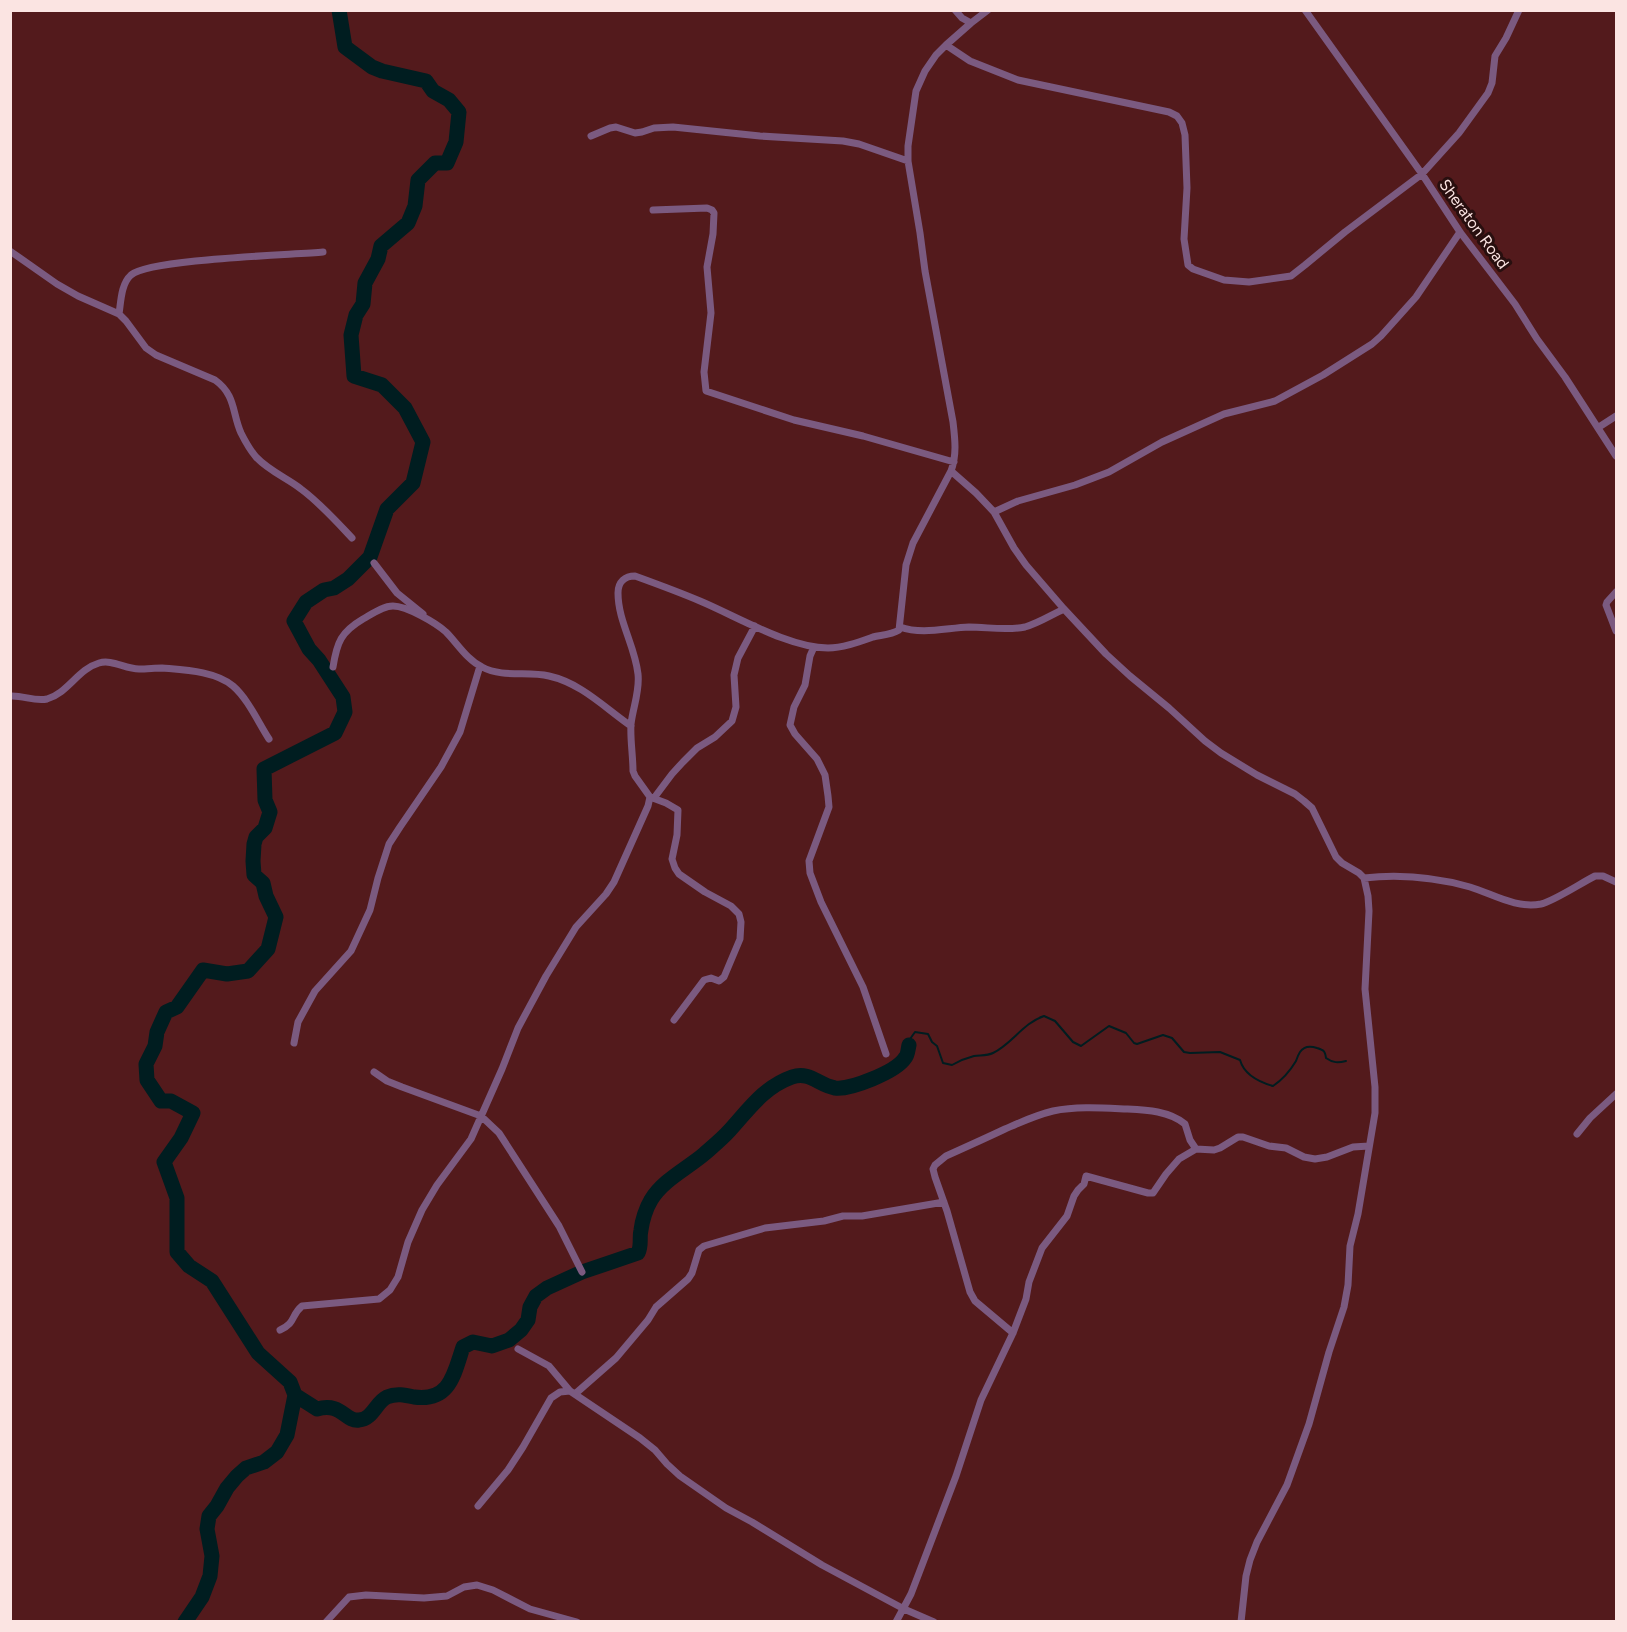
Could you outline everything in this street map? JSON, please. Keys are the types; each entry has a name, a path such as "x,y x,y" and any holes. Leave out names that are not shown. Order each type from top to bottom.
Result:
{"street":[{"path":"955,10 962,18 971,22"},
{"path":"674,1020 704,980 711,978 719,981 724,977 740,939 741,922 739,914 731,906 679,874 672,860 677,835 678,810 652,798 633,771 631,726 638,676 620,609 618,591 622,580 628,576 635,576 699,600 793,641 814,647 830,648 851,644 896,632 900,627 906,565 913,543 951,471 955,444 954,422 925,271 908,161 916,91 925,71 936,56 971,22 988,10"},
{"name":"Sheraton Road","path":"1305,10 1422,174 1460,232 1515,304 1617,456"},
{"path":"946,45 970,61 1018,80 1169,112 1177,116 1182,123 1185,135 1187,188 1184,239 1188,265 1192,269 1224,280 1249,282 1291,276 1422,174 1459,133 1488,93 1492,83 1495,57 1519,10"},
{"path":"591,136 616,127 635,133 654,128 673,127 760,136 843,141 859,144 908,161"},
{"path":"653,210 707,208 714,213 707,267 711,313 704,372 706,391 794,420 863,436 954,462"},
{"path":"994,512 1018,501 1075,485 1108,472 1162,442 1224,414 1275,401 1323,375 1381,336 1416,297 1460,232"},
{"path":"10,251 57,284 119,314 146,348 156,355 215,380 223,386 229,394 241,433 257,458 302,489 352,538"},
{"path":"119,314 124,285 131,275 141,269 190,262 323,252"},
{"path":"1599,428 1617,416"},
{"path":"951,471 994,512 1020,557 1064,609 1114,661 1221,753 1304,801 1312,808 1336,857 1364,878 1369,911 1365,989 1375,1087 1375,1113 1358,1214 1350,1246 1348,1285 1344,1307 1309,1424 1287,1485 1250,1560 1241,1622"},
{"path":"374,563 397,593 444,631 480,666 495,672 548,676 565,681 588,694 631,726"},
{"path":"1617,592 1606,606 1617,631"},
{"path":"333,666 336,648 342,637 361,620 377,611 393,606 411,611 432,622"},
{"path":"900,627 918,631 969,627 1012,628 1032,624 1064,609"},
{"path":"280,1330 291,1325 302,1306 379,1299 390,1290 398,1276 408,1242 422,1210 437,1185 471,1139 518,1028 576,927 614,882 652,798 696,748 715,737 732,721 736,707 734,675 738,658 756,626"},
{"path":"814,647 810,656 805,685 794,707 790,725 795,735 817,759 825,775 828,796 829,807 809,861 810,873 821,902 863,987 886,1054"},
{"path":"10,696 39,700 49,698 89,667 108,661 127,668 160,668 197,673 224,680 234,687 269,739"},
{"path":"294,1043 298,1022 315,991 351,951 370,910 389,844 441,767 460,732 480,666"},
{"path":"1364,878 1389,875 1439,880 1471,888 1509,902 1529,905 1544,904 1595,876 1603,876 1617,882"},
{"path":"374,1072 387,1081 481,1116 499,1133 560,1226 582,1272"},
{"path":"1577,1134 1590,1118 1617,1094"},
{"path":"1013,1333 975,1301 970,1292 933,1169 935,1166 946,1156 1034,1116 1055,1110 1103,1108 1164,1113 1185,1124 1190,1140 1196,1149"},
{"path":"896,1622 911,1594 956,1476 981,1400 1013,1333 1041,1248 1067,1216 1074,1196 1084,1184 1086,1176 1153,1193 1179,1159 1196,1149 1214,1150 1234,1139 1243,1137 1264,1145 1286,1148 1304,1157 1315,1158 1327,1157 1353,1147 1369,1146"},
{"path":"478,1506 508,1470 551,1398 555,1394 572,1393 616,1358 648,1320 656,1306 688,1279 699,1250 704,1246 765,1228 824,1221 843,1216 862,1216 944,1202"},
{"path":"518,1349 549,1366 572,1393 640,1438 680,1476 726,1508 822,1565 934,1622"},
{"path":"326,1622 349,1597 366,1595 424,1598 447,1596 464,1587 477,1585 493,1590 530,1609 577,1622"},
{"path":"911,1594 918,1614"}],"waterway":[{"path":"185,1622 202,1597 210,1576 212,1556 207,1529 209,1516 237,1476 246,1468 264,1462 277,1452 287,1435 295,1395 290,1382 258,1353 212,1281 189,1266 177,1252 177,1198 164,1162 181,1138 193,1113 171,1101 161,1101 147,1080 146,1064 155,1046 157,1032 166,1012 177,1007 203,970 227,974 248,971 268,949 276,917 266,896 263,883 254,875 253,861 256,837 265,828 270,812 265,800 264,769 335,733 345,712 343,697 319,660 309,649 294,621 306,602 324,590 334,588 348,579 370,557 387,509 413,483 423,442 405,408 382,385 354,376 351,335 356,315 363,304 365,283 378,259 381,246 408,223 415,206 418,180 435,163 447,163 456,142 459,112 449,100 433,91 426,81 372,67 345,47 339,10"},
{"path":"909,1045 915,1032 928,1034 937,1046 943,1063 952,1065 971,1057 993,1053 1030,1023 1044,1016 1055,1021 1073,1042 1081,1046 1109,1026 1126,1033 1137,1044 1163,1035 1172,1038 1184,1052 1220,1052 1240,1060 1253,1077 1273,1086 1288,1072 1300,1052 1306,1048 1321,1049 1325,1052 1326,1058 1333,1062 1346,1061"},
{"path":"295,1395 317,1409 332,1408 354,1420 368,1417 383,1399 390,1396 436,1395 449,1384 463,1347 473,1342 492,1346 509,1340 521,1330 528,1320 530,1307 536,1296 547,1288 582,1272 638,1253 643,1219 656,1193 720,1140 758,1099 773,1087 782,1081 798,1076 809,1077 835,1088 861,1083 883,1074 900,1063 907,1055 909,1045"}]}
